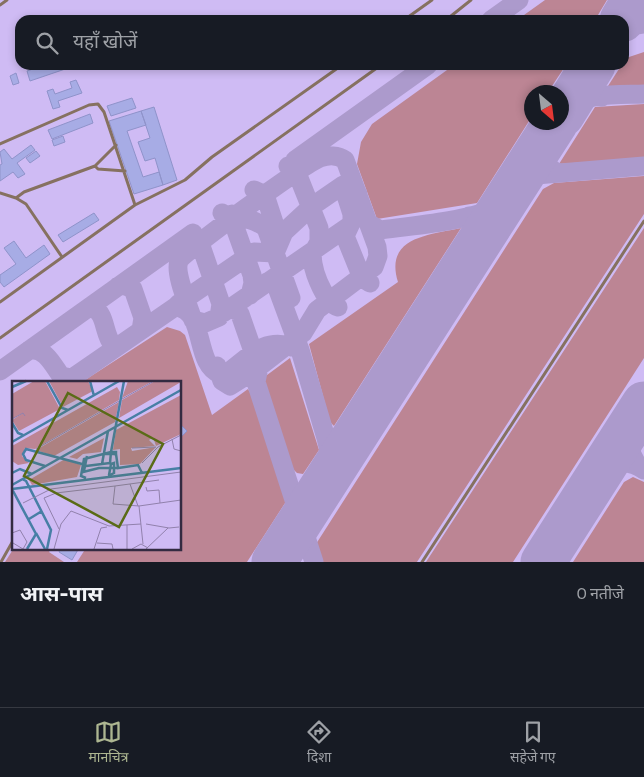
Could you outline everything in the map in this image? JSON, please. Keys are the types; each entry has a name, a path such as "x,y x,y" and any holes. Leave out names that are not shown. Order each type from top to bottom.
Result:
{"lane":[{"path":"0,5 7,0"},
{"path":"411,15 432,0"},
{"path":"452,15 470,0"},
{"path":"0,302 135,205 185,180 212,157 335,70"},
{"path":"0,338 375,70"},
{"path":"0,144 94,104 101,107 116,145 135,205"},
{"path":"16,198 24,192 95,166 116,145"},
{"path":"95,166 98,169 125,171"},
{"path":"0,193 16,198 26,204 62,257"},
{"path":"422,562 644,221"},
{"path":"1,562 12,543"}],"shaded area":[{"path":"545,0 607,0 598,15 524,15"},
{"path":"644,52 644,86 608,86 618,70 629,70 629,57"},
{"path":"447,70 563,70 553,85 524,85 524,129 477,203 377,219 357,164 361,142 372,124"},
{"path":"644,104 644,158 559,164 595,107"},
{"path":"644,176 644,214 417,562 323,562 316,544 543,189 554,183"},
{"path":"461,228 334,426 330,422 309,344 398,282 395,267 397,256 403,247 423,236"},
{"path":"644,228 644,358 513,562 426,562"},
{"path":"167,327 180,331 185,335 212,415 248,389 253,398 287,500 247,562 77,562 85,550 181,550 181,381 84,381"},
{"path":"290,358 319,450 303,474 297,473 290,466 263,378"},
{"path":"633,477 644,482 644,562 573,562 624,482"},
{"path":"13,550 50,550 49,552 64,562 5,562"}],"building":[{"path":"30,70 62,70 30,81 27,71"},
{"path":"16,73 19,83 13,85 10,76"},
{"path":"76,80 82,93 58,101 60,107 53,109 47,91 53,89 55,94 72,88 70,82"},
{"path":"132,98 136,108 111,116 107,106"},
{"path":"154,107 177,180 163,185 155,158 145,161 138,142 150,138 141,111"},
{"path":"141,111 146,125 127,131 143,177 159,172 163,185 134,194 109,121"},
{"path":"90,114 93,123 52,139 48,130"},
{"path":"63,136 65,142 54,146 52,140"},
{"path":"31,145 35,150 17,163 25,174 18,178 13,172 0,181 0,165 2,164 0,152 4,149 12,159"},
{"path":"36,151 40,156 30,163 26,158"},
{"path":"94,213 99,220 63,242 58,235"},
{"path":"14,241 26,258 44,245 50,254 4,287 0,282 0,275 16,264 4,248"},
{"path":"181,425 187,431 181,437"},
{"path":"60,550 78,550 72,560 59,552"}],"taxiway":[{"path":"498,15 519,0"},
{"path":"626,14 630,0"},
{"path":"629,26 644,24"},
{"path":"295,160 421,70"},
{"path":"590,70 586,86 594,96 602,97"},
{"path":"569,107 592,97 644,94"},
{"path":"544,141 542,157 549,168 559,173"},
{"path":"185,239 190,238 200,243 221,304 219,317 205,323 193,320 180,282 179,261 186,254 201,242 222,226 310,164 326,156 336,156 345,160 377,247 378,256 374,267 317,310 303,333 255,370"},
{"path":"288,166 297,173 319,228 319,242 315,249"},
{"path":"368,223 380,230 454,220 483,213 500,205 519,186 536,175 644,166"},
{"path":"178,304 254,252 275,253 284,232 311,207 343,185 354,188 358,194"},
{"path":"254,190 265,195 279,238"},
{"path":"345,192 352,214 352,221 345,236 362,278 370,283"},
{"path":"222,213 232,219 252,275 253,283 250,295"},
{"path":"232,214 232,219 242,218 250,220 266,228 291,298"},
{"path":"469,216 479,220 482,232 474,251"},
{"path":"223,313 349,226"},
{"path":"0,371 193,233"},
{"path":"314,250 312,256 318,282 328,299 338,307"},
{"path":"267,282 276,285 300,350 331,459 329,476"},
{"path":"118,286 123,285 133,289 143,318 141,330"},
{"path":"88,308 93,307 101,315 110,341 113,345 118,346"},
{"path":"29,350 40,351 52,362 61,376 72,378 175,307 185,310 192,317 206,360 220,374 227,373 257,350 273,345 292,347"},
{"path":"217,366 222,381 230,386 255,370 255,357 240,314 236,310 229,309"},
{"path":"259,367 256,382 314,562"},
{"path":"629,428 628,447 638,466"},
{"path":"326,438 329,442 341,447 352,440"},
{"path":"600,473 610,466 621,463 627,463 644,470"},
{"path":"307,531 307,514 316,496"},
{"path":"281,552 293,528 294,507"}],"runway":[{"path":"625,15 634,0"},
{"path":"569,104 590,70"},
{"path":"274,562 551,130"},
{"path":"543,562 644,404"}]}
